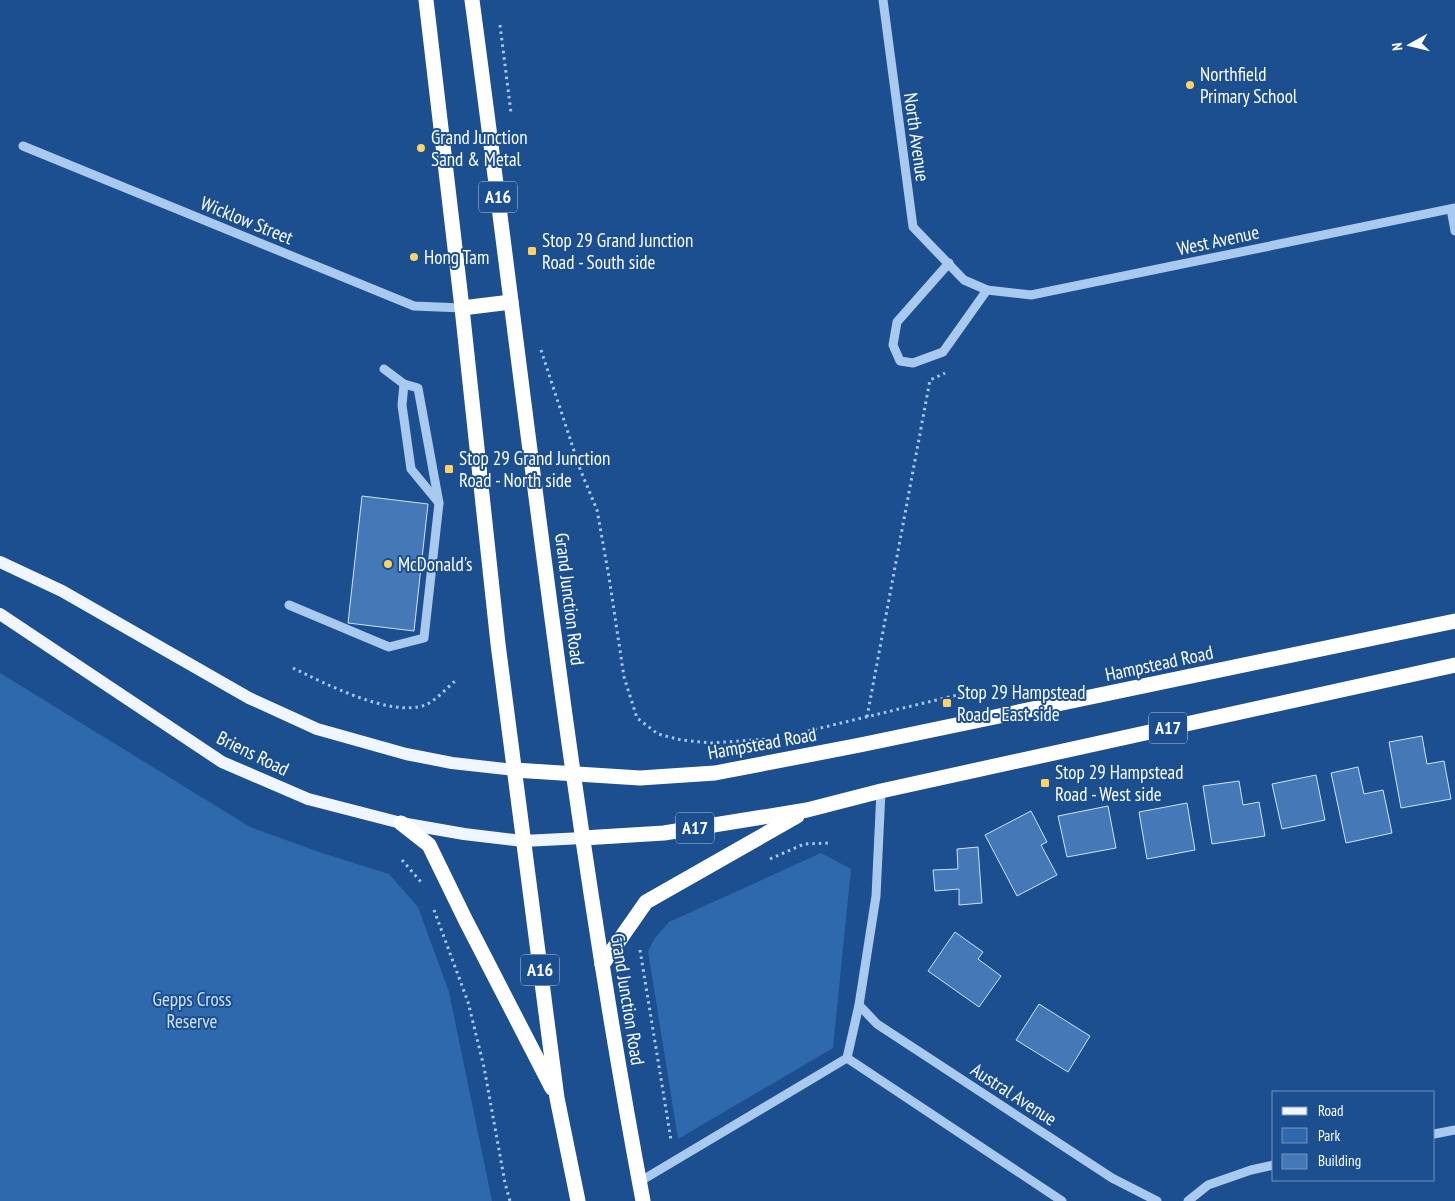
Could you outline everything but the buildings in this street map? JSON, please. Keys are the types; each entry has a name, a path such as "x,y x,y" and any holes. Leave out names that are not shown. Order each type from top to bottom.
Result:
{"highway":[{"name":"A16","path":"426,0 462,308 498,644 557,1098 578,1201"},
{"name":"Grand Junction Road","path":"472,0 582,838 643,1201"},
{"path":"462,308 511,302"},
{"name":"Hampstead Road","path":"574,774 640,778 715,773 870,743 1455,621"},
{"name":"A17","path":"582,838 664,833 807,810 1455,665"},
{"name":"A17","path":"514,770 574,774"},
{"path":"602,965 646,902 807,810"},
{"path":"401,823 429,844 464,919 557,1098"}],"main road":[{"path":"0,562 62,591 248,698 317,729 406,754 452,763 514,770"},
{"name":"Briens Road","path":"0,614 222,762 308,800 401,823 464,834 523,841"},
{"name":"A17","path":"523,841 582,838"}],"street":[{"name":"North Avenue","path":"883,0 913,228 964,280"},
{"name":"Wicklow Street","path":"23,146 414,306 462,308"},
{"path":"1453,208 1455,230"},
{"name":"West Avenue","path":"964,280 987,290 1031,295 1453,208"},
{"path":"948,263 897,322 893,345 900,361 913,363 943,352 987,290"},
{"path":"289,605 389,647 424,638 439,503 418,388 404,384 384,370"},
{"path":"404,384 402,405 411,469 439,503"},
{"path":"639,1182 847,1058 859,1005 876,896 881,792"},
{"name":"Austral Avenue","path":"859,1005 877,1024 1112,1178 1157,1201"},
{"path":"847,1058 1062,1201"},
{"path":"1435,1134 1455,1130"},
{"path":"1188,1201 1208,1184 1272,1165"}],"path":[{"path":"499,19 512,122"},
{"path":"538,342 580,469 597,510 610,577 624,677 637,718 658,734 681,740 711,743 767,738"},
{"path":"866,717 930,380 946,373 943,352"},
{"path":"293,668 337,689 374,702 403,709 426,705 455,682"},
{"path":"804,732 978,690"},
{"path":"763,862 804,844 830,843"},
{"path":"402,860 426,888"},
{"path":"432,903 468,1002 484,1067 510,1201"},
{"path":"638,944 671,1140"}],"green space":[{"name":"Gepps Cross Reserve","path":"0,673 250,827 322,853 389,874 418,907 449,992 492,1201 0,1201"},
{"path":"821,853 851,869 833,1048 678,1139 648,951 655,938 669,922"}],"place":[{"name":"Northfield Primary School","path":"1190,85"},
{"name":"Grand Junction Sand & Metal","path":"421,148"},
{"name":"Stop 29 Grand Junction Road - South side","path":"532,251"},
{"name":"Hong Tam","path":"414,257"},
{"name":"Stop 29 Grand Junction Road - North side","path":"449,469"},
{"name":"McDonald's","path":"388,564"},
{"name":"Stop 29 Hampstead Road - East side","path":"947,703"},
{"name":"Stop 29 Hampstead Road - West side","path":"1045,783"}]}
